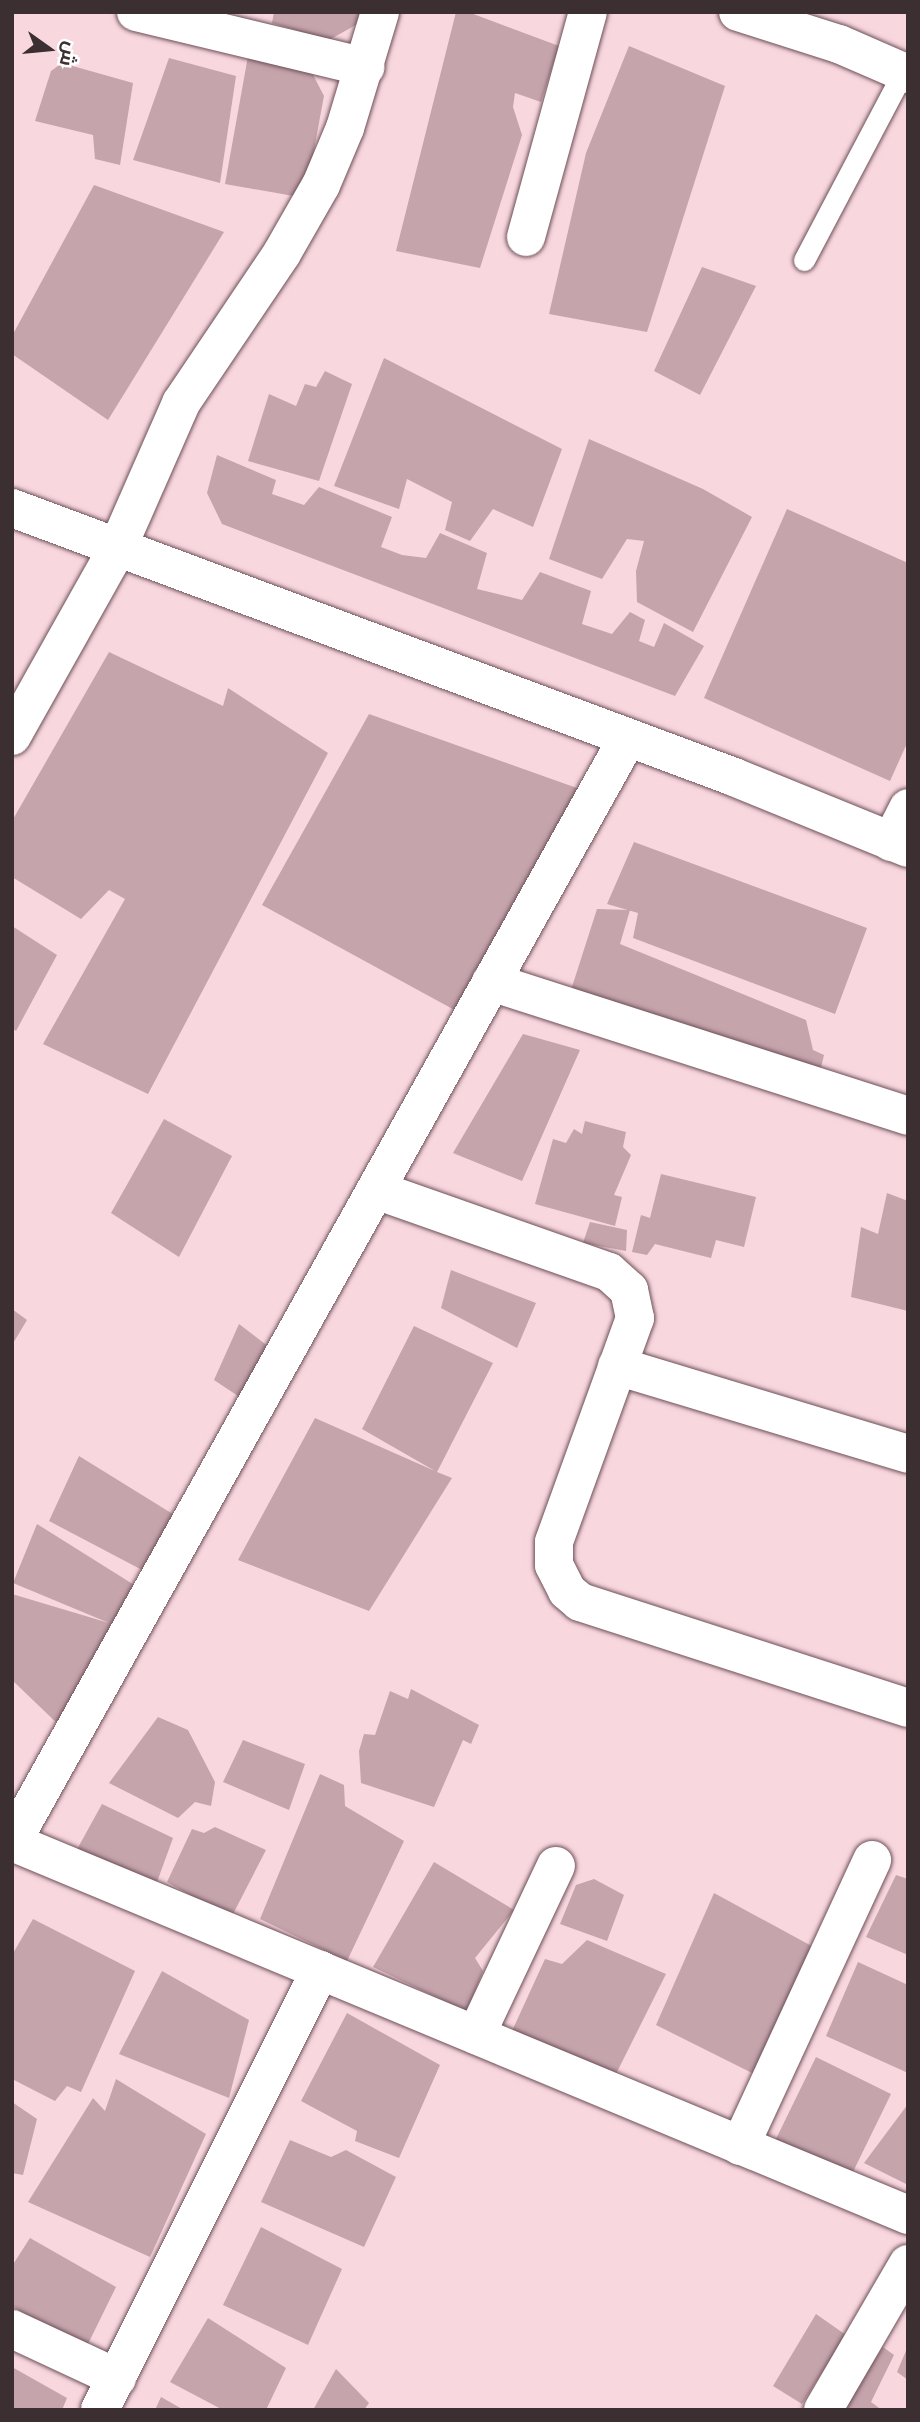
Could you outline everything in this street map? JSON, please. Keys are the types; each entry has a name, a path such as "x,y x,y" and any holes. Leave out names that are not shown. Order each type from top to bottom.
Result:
{"street":[{"path":"136,12 365,67"},
{"path":"12,736 117,549 181,403 282,253 321,185 365,67 380,12"},
{"path":"526,237 587,12"},
{"path":"738,12 839,44 905,73"},
{"path":"12,508 627,739 899,845 908,808"},
{"path":"627,739 12,1842 908,2215"},
{"path":"491,982 908,1116"},
{"path":"376,1190 620,1279 631,1296 635,1318 554,1542 554,1565 567,1591 580,1602 908,1708"},
{"path":"617,1366 908,1454"},
{"path":"740,2146 872,1860"},
{"path":"476,2035 556,1866"},
{"path":"12,2329 108,2394 320,1970"},
{"path":"823,2410 908,2264"}],"lane":[{"path":"804,260 905,73"}],"building":[{"path":"274,12 371,12 370,17 329,40 272,23"},
{"path":"456,12 468,12 559,46 541,102 515,93 513,107 522,135 480,268 396,251"},
{"path":"629,46 725,86 647,332 549,314 586,153"},
{"path":"248,56 309,67 324,96 305,198 225,184"},
{"path":"169,58 236,76 220,183 133,160"},
{"path":"62,63 133,83 120,165 95,159 93,135 35,121 51,71"},
{"path":"94,185 224,232 108,420 12,354 12,336"},
{"path":"702,267 756,286 700,395 654,371"},
{"path":"384,358 562,449 533,527 493,509 470,541 445,530 452,502 407,479 399,509 334,486"},
{"path":"325,371 352,384 319,481 248,461 269,394 296,406 305,384 316,387"},
{"path":"589,439 703,489 752,517 693,632 637,602 636,571 644,541 627,539 602,579 549,559"},
{"path":"217,455 276,480 272,494 304,505 319,487 392,517 381,547 402,555 426,558 440,533 487,553 477,589 522,600 540,572 591,591 582,624 612,634 630,612 645,620 639,641 654,647 664,623 704,646 675,696 222,524 207,493"},
{"path":"787,509 908,563 908,741 890,781 704,698"},
{"path":"109,652 223,706 228,688 328,753 148,1094 43,1044 125,899 109,890 81,919 12,877 12,821"},
{"path":"369,714 588,792 460,1013 262,905"},
{"path":"634,842 867,928 835,1014 633,938 638,913 607,904"},
{"path":"597,909 630,910 620,944 806,1020 813,1050 824,1055 817,1084 571,990"},
{"path":"12,926 57,955 16,1031 12,1028"},
{"path":"523,1034 580,1050 522,1181 453,1153"},
{"path":"164,1119 232,1156 179,1257 111,1213"},
{"path":"585,1121 626,1132 623,1147 631,1155 614,1195 622,1197 615,1226 535,1204 553,1139 566,1143 574,1129 582,1134"},
{"path":"661,1174 756,1197 744,1247 716,1240 711,1258 655,1244 647,1255 632,1252 641,1215 650,1218"},
{"path":"887,1193 908,1201 908,1311 851,1297 861,1227 878,1234"},
{"path":"590,1222 627,1230 626,1251 583,1243"},
{"path":"451,1270 536,1303 517,1348 441,1308"},
{"path":"12,1309 27,1320 12,1345"},
{"path":"239,1324 273,1350 241,1398 214,1380"},
{"path":"414,1326 493,1363 437,1472 452,1478 369,1611 238,1560 315,1418 435,1471 362,1429"},
{"path":"79,1456 176,1516 144,1571 49,1521"},
{"path":"37,1524 139,1588 62,1728 12,1680 12,1594 109,1623 13,1583"},
{"path":"411,1689 479,1725 471,1744 463,1740 434,1807 361,1783 359,1751 364,1734 375,1735 390,1691 408,1699"},
{"path":"158,1717 188,1730 215,1782 211,1806 195,1802 178,1818 109,1783"},
{"path":"243,1740 305,1764 289,1810 223,1782"},
{"path":"320,1774 344,1785 345,1806 404,1841 347,1961 260,1919"},
{"path":"102,1804 173,1838 157,1882 75,1853"},
{"path":"215,1827 266,1850 231,1918 167,1882 192,1829 204,1833"},
{"path":"434,1862 514,1910 475,1958 483,1971 467,2012 373,1967"},
{"path":"896,1875 908,1879 908,1955 866,1937"},
{"path":"594,1879 624,1895 607,1941 560,1924 576,1885"},
{"path":"714,1893 819,1950 758,2076 656,2025"},
{"path":"33,1919 135,1971 81,2092 67,2086 55,2101 12,2079 12,1955"},
{"path":"587,1940 666,1974 615,2076 512,2031 545,1959 562,1964"},
{"path":"858,1962 908,1985 908,2073 826,2036"},
{"path":"162,1971 249,2020 229,2098 119,2054"},
{"path":"347,2013 440,2065 399,2158 355,2141 357,2131 301,2101"},
{"path":"816,2057 891,2094 850,2178 775,2141"},
{"path":"116,2079 206,2134 150,2257 28,2202 93,2098 105,2111"},
{"path":"12,2102 37,2119 23,2175 12,2173"},
{"path":"908,2104 908,2185 864,2163"},
{"path":"290,2140 331,2157 346,2150 396,2177 364,2247 261,2202"},
{"path":"261,2227 342,2269 308,2345 223,2305"},
{"path":"30,2238 116,2287 85,2350 12,2306 12,2266"},
{"path":"816,2314 846,2335 802,2404 773,2386"},
{"path":"208,2318 286,2368 266,2410 223,2410 170,2382"},
{"path":"908,2346 908,2380 897,2372"},
{"path":"883,2347 894,2355 871,2402 882,2410 842,2410"},
{"path":"12,2367 67,2398 62,2410 12,2410"},
{"path":"336,2369 369,2403 364,2410 313,2410"},
{"path":"161,2397 184,2410 155,2410"}]}
